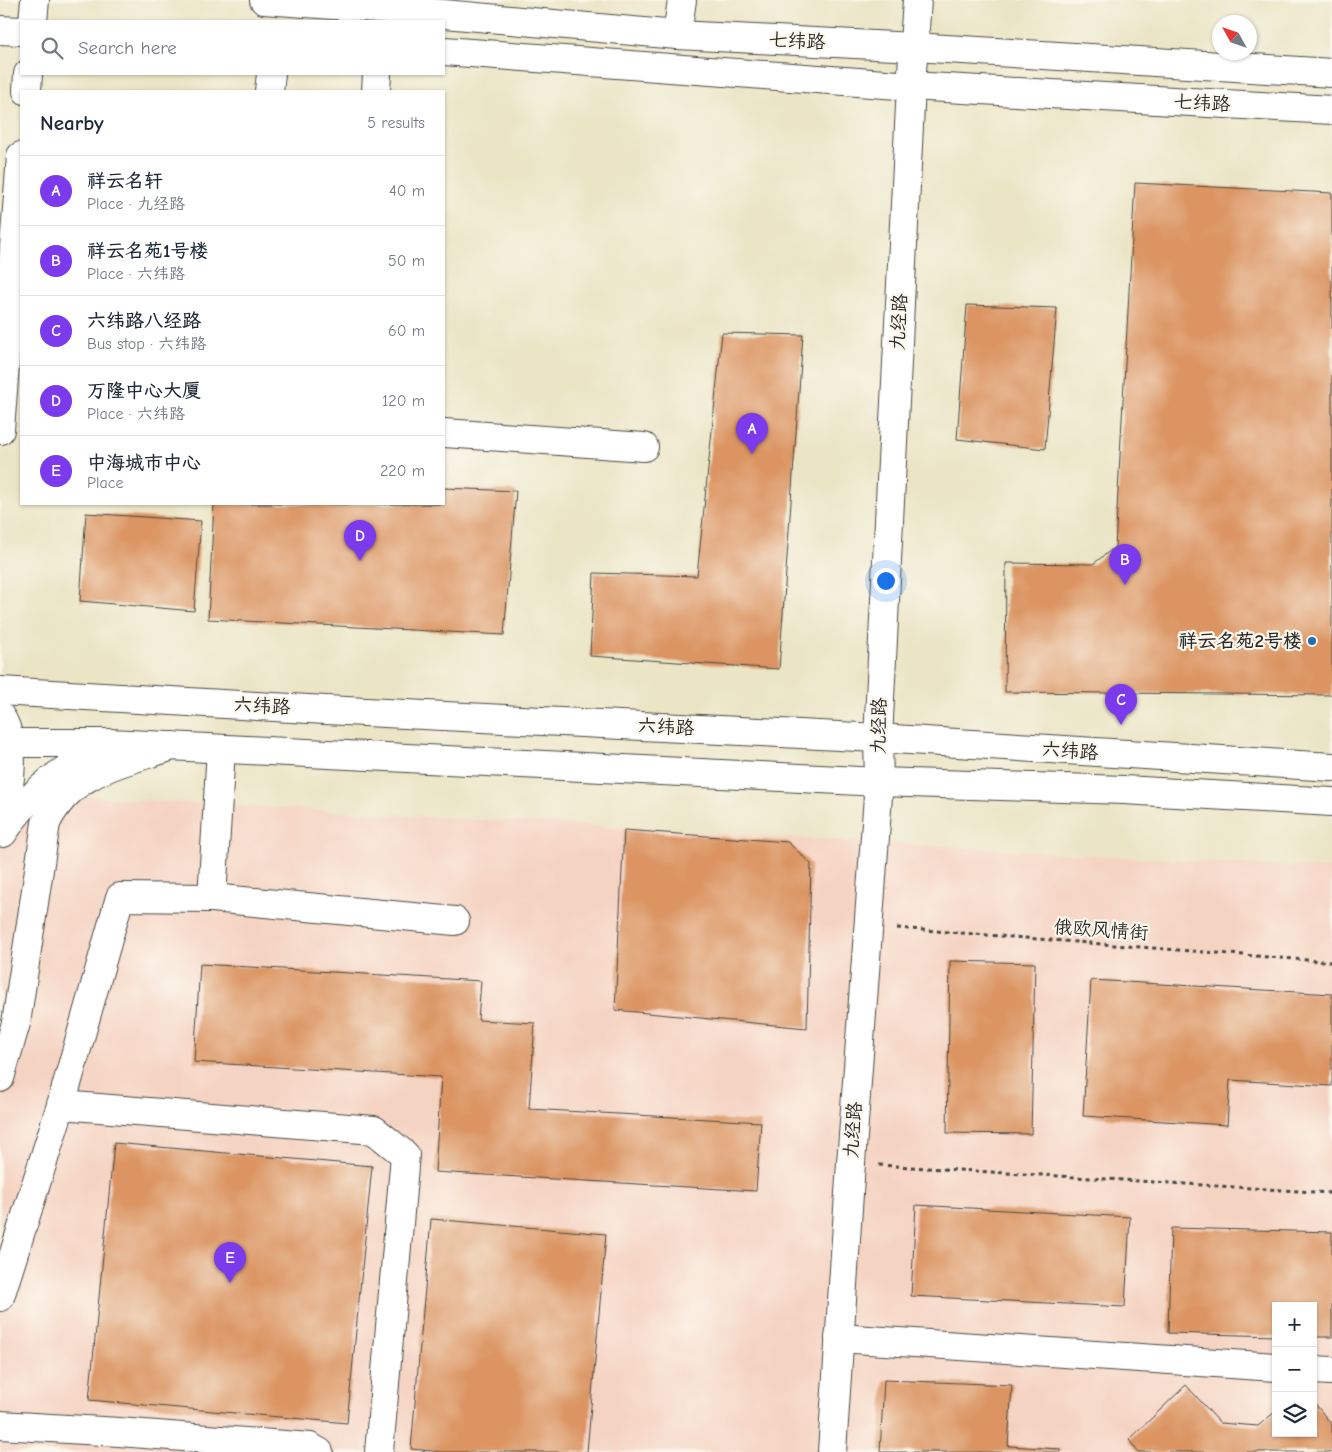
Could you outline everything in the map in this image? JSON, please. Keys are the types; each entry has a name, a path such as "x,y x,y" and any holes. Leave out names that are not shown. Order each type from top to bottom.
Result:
{"street":[{"path":"33,20 35,0"},
{"name":"七纬路","path":"264,0 390,4 677,35 914,47 1332,73"},
{"path":"677,35 682,0"},
{"name":"九经路","path":"832,1452 879,782 878,738 917,0"},
{"path":"0,30 20,32"},
{"name":"七纬路","path":"445,51 911,86 1332,110"},
{"path":"27,90 28,75"},
{"path":"269,90 271,75"},
{"path":"376,90 377,75"},
{"path":"0,430 7,250 20,163"},
{"path":"445,433 644,447"},
{"name":"六纬路","path":"0,692 878,738 1332,767"},
{"path":"0,716 10,768 2,841"},
{"name":"六纬路","path":"5,743 110,743 879,782 1124,790 1332,802"},
{"path":"2,841 16,813 41,788 59,774 110,743"},
{"path":"0,1078 16,1023 46,823 52,810 65,793 91,774 172,746"},
{"path":"212,898 221,749"},
{"path":"0,1297 61,1105 120,897 212,898 455,921"},
{"path":"61,1105 374,1130 405,1155 378,1452"},
{"path":"839,1338 1272,1367"},
{"path":"1317,1370 1332,1371"},
{"path":"0,1425 310,1447 319,1452"}],"path":[{"name":"俄欧风情街","path":"869,926 1332,962"},
{"path":"851,1163 1332,1193"}],"shaded area":[{"path":"0,792 1332,869 1332,1452 0,1452"}],"building":[{"path":"1135,183 1332,193 1332,695 1005,692 1006,563 1093,564 1115,547"},
{"path":"967,305 1057,308 1045,449 957,439"},
{"path":"722,333 803,335 779,669 590,656 594,573 697,576"},
{"path":"445,488 516,491 504,635 208,619 214,505 445,505"},
{"path":"86,513 201,521 194,611 80,601"},
{"path":"624,830 788,842 811,864 807,1028 615,1010"},
{"path":"950,961 1035,963 1031,1134 947,1133"},
{"path":"200,964 481,981 478,1020 535,1023 529,1109 761,1122 756,1191 435,1172 441,1077 194,1062"},
{"path":"1091,980 1332,994 1332,1086 1230,1080 1227,1125 1083,1116"},
{"path":"114,1143 372,1166 347,1423 89,1400"},
{"path":"916,1205 1130,1217 1125,1307 911,1296"},
{"path":"431,1219 606,1234 587,1452 442,1452 411,1449"},
{"path":"1171,1228 1332,1232 1332,1337 1317,1337 1317,1302 1272,1302 1272,1336 1168,1333"},
{"path":"884,1380 1012,1385 1008,1446 1061,1449 1061,1452 880,1452"},
{"path":"1186,1385 1220,1423 1258,1426 1272,1414 1272,1437 1317,1437 1317,1406 1332,1425 1332,1452 1138,1452 1129,1440"}],"place":[{"name":"祥云名轩","path":"752,454"},
{"name":"万隆中心大厦","path":"360,561"},
{"name":"祥云名苑1号楼","path":"1125,585"},
{"name":"祥云名苑2号楼","path":"1312,641"},
{"name":"六纬路八经路","path":"1121,725"},
{"name":"中海城市中心","path":"230,1283"}]}
